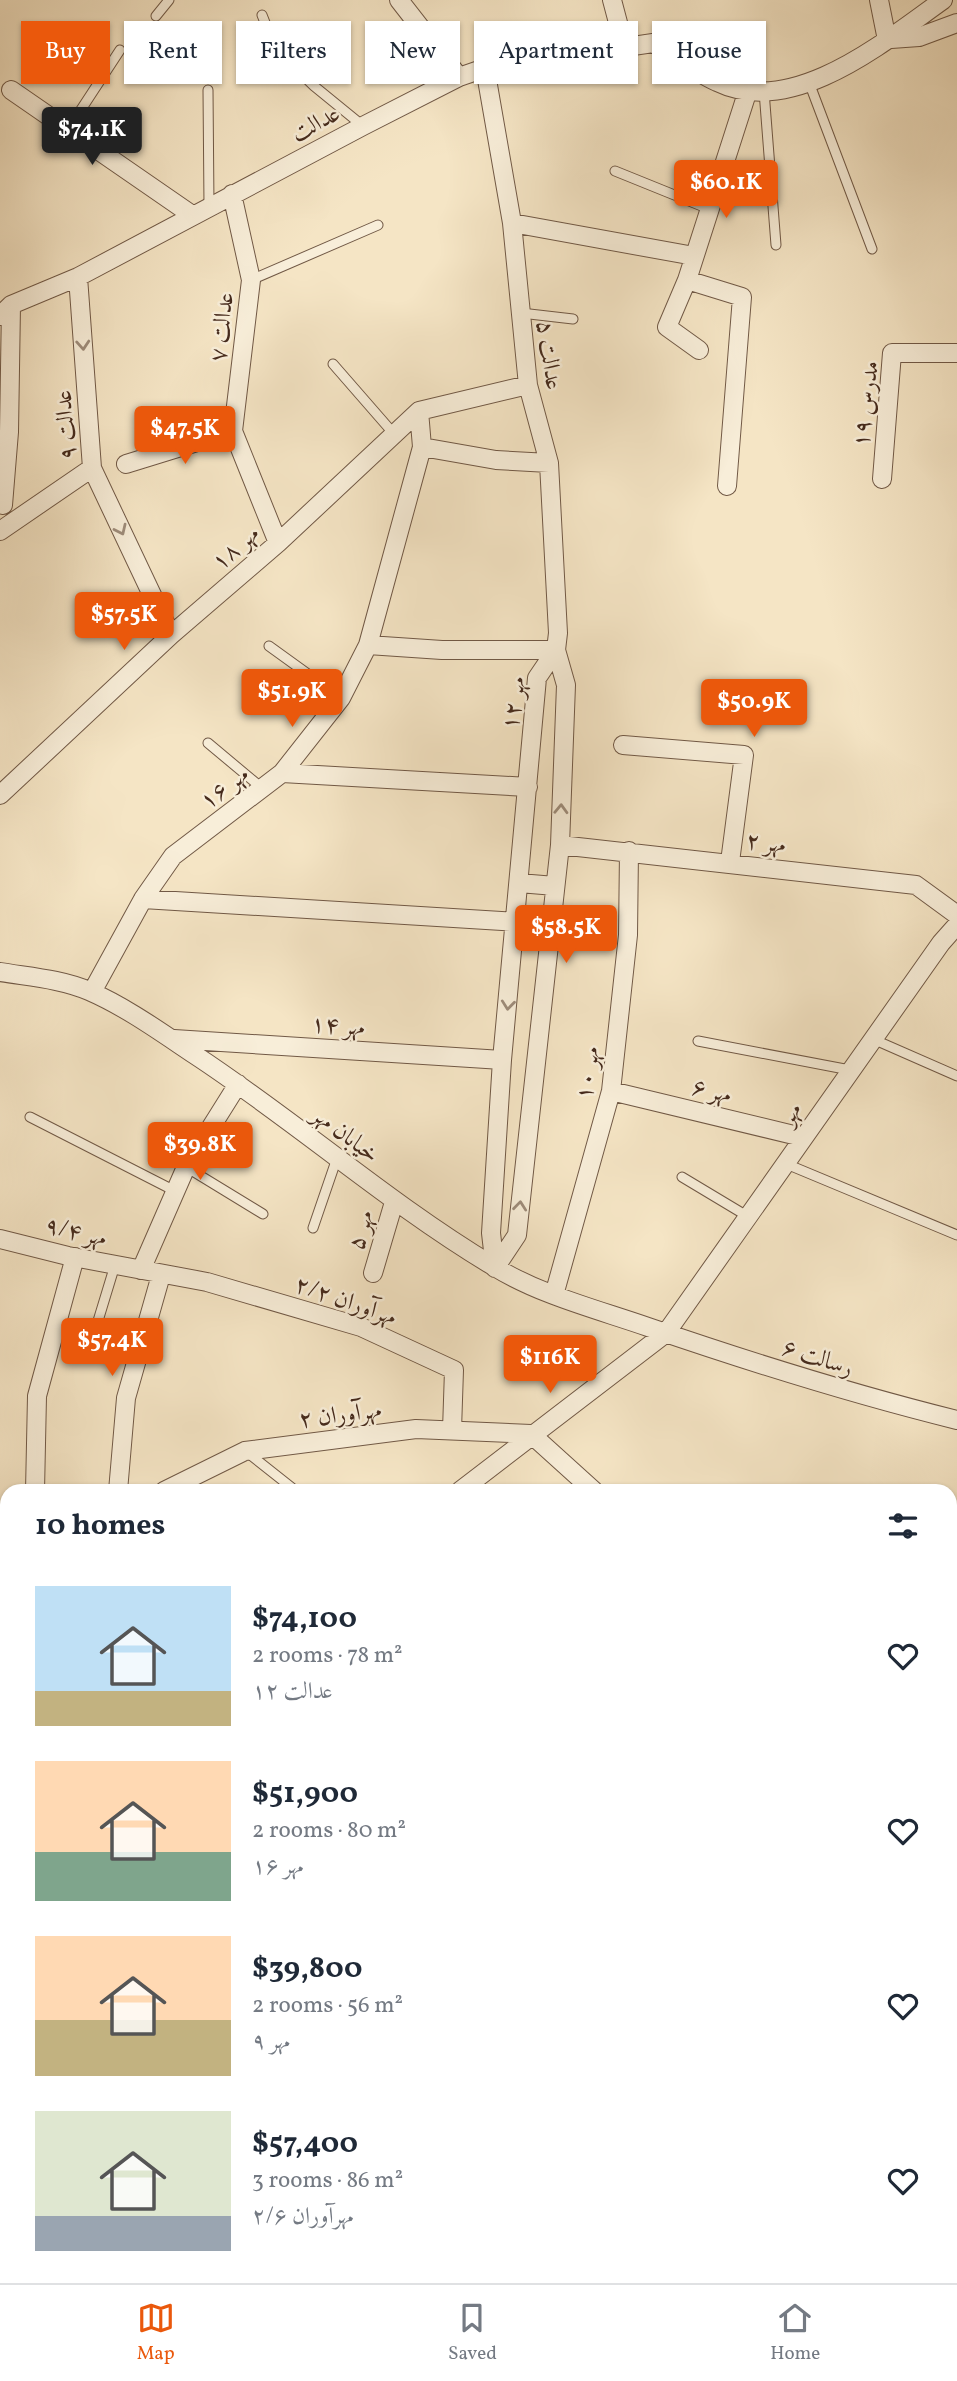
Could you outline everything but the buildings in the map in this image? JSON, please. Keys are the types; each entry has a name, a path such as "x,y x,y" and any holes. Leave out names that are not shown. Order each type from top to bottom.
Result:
{"street":[{"path":"399,0 415,21"},
{"path":"612,0 618,21"},
{"path":"879,0 887,40"},
{"name":"عدالت","path":"638,46 653,43 719,83 756,90 810,85 887,40 943,0"},
{"name":"عدالت","path":"887,40 919,37 957,23"},
{"name":"عدالت","path":"4,307 78,277 445,84"},
{"name":"عدالت ۵","path":"488,84 512,223 528,385 549,463 558,633 556,650"},
{"path":"11,90 192,215"},
{"path":"699,351 667,327 687,280 709,209 756,90"},
{"name":"عدالت ۷","path":"232,194 251,281 233,431 278,543"},
{"path":"512,223 694,256"},
{"name":"عدالت ۹","path":"78,277 92,468 171,635"},
{"path":"687,280 741,297 727,486"},
{"path":"3,505 9,432 4,307"},
{"name":"مدرس ۱۹","path":"882,479 892,353 957,353"},
{"name":"مهر ۱۸","path":"0,795 171,635 278,543 419,411 528,385"},
{"name":"مهر ۱۶","path":"92,992 143,899 173,856 282,774 341,698 368,645 422,447 419,411"},
{"path":"125,464 233,431"},
{"path":"422,447 496,460 549,463"},
{"path":"0,531 92,468"},
{"path":"368,645 442,650 556,650"},
{"name":"مهر ۱۲","path":"495,1268 491,1233 502,1060 517,922 537,678 556,650"},
{"name":"مهر ۱۲","path":"495,1268 517,1235 560,845 566,685 556,650"},
{"path":"623,745 744,755 730,862"},
{"path":"282,774 528,787"},
{"name":"مهر ۲","path":"560,845 916,885 957,915"},
{"name":"مهر ۱۰","path":"554,1295 611,1091 628,935 629,851"},
{"path":"520,883 555,887"},
{"path":"143,899 517,922"},
{"name":"مهر","path":"469,1484 666,1333 802,1137 875,1040 940,943 957,925"},
{"name":"خیابان مهر","path":"0,972 66,983 92,992 171,1039 238,1084 394,1202 495,1268 554,1295 666,1333"},
{"name":"مهر ۱۴","path":"171,1039 502,1060"},
{"path":"141,1270 173,1190 238,1084"},
{"name":"مهر ۶","path":"611,1091 802,1137"},
{"name":"مهر ۵","path":"373,1273 394,1202"},
{"name":"مهر ۹/۴","path":"0,1239 161,1275"},
{"path":"35,1484 37,1396 75,1257"},
{"path":"119,1484 126,1398 161,1275"},
{"name":"مهرآوران ۲/۲","path":"161,1275 207,1282 361,1327 454,1370 452,1430"},
{"name":"رسالت ۶","path":"666,1333 849,1393 957,1420"},
{"name":"مهرآوران ۲","path":"178,1484 245,1451 416,1429 531,1434"},
{"path":"531,1434 586,1484"}],"lane":[{"path":"156,16 169,0"},
{"path":"262,15 275,48 314,86 363,126"},
{"path":"69,128 120,50"},
{"path":"810,85 872,249"},
{"path":"208,90 209,206"},
{"path":"756,90 776,245"},
{"path":"615,171 709,209"},
{"path":"251,281 378,225"},
{"path":"519,313 573,319"},
{"path":"333,364 394,434"},
{"path":"269,646 341,698"},
{"path":"208,743 264,789"},
{"path":"875,1040 957,1076"},
{"path":"698,1041 852,1070"},
{"path":"30,1117 173,1190"},
{"path":"313,1228 337,1158"},
{"path":"785,1163 957,1235"},
{"path":"186,1167 263,1214"},
{"path":"682,1177 747,1216"},
{"path":"94,1334 115,1265"},
{"path":"245,1451 287,1484"}]}
